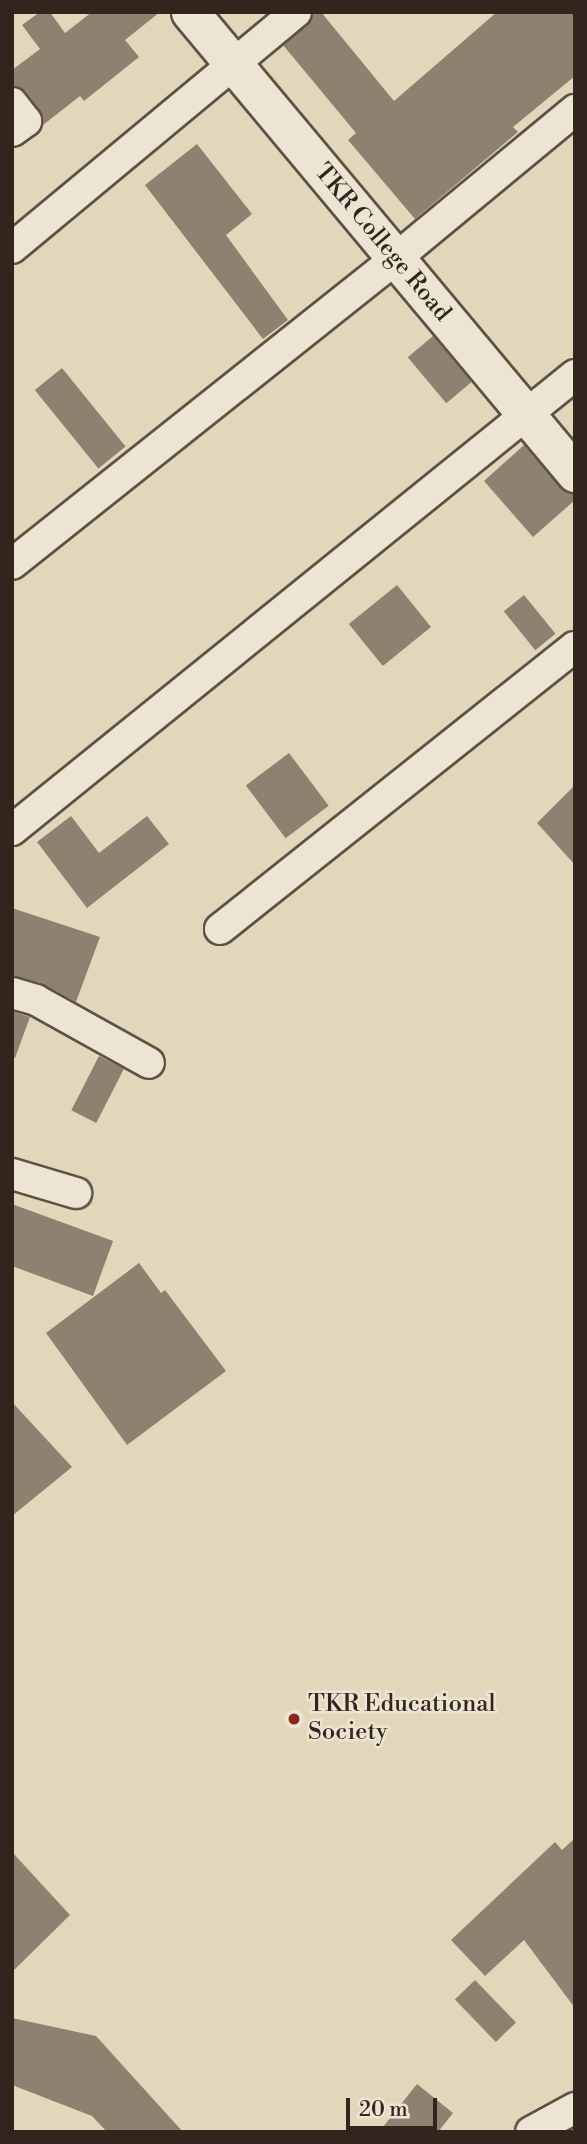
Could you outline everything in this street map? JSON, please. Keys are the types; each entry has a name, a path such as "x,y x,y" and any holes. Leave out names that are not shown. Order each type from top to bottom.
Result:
{"street":[{"name":"TKR College Road","path":"190,12 575,473"},
{"path":"12,248 296,12"},
{"path":"12,103 26,121 12,131"},
{"path":"12,564 395,258 575,110"},
{"path":"12,830 575,375"},
{"path":"220,929 575,646"},
{"path":"12,993 36,1000 149,1063"},
{"path":"12,1174 76,1193"},
{"path":"531,2132 575,2108"}],"building":[{"path":"40,12 50,12 65,33 92,12 160,12 125,40 139,57 84,101 80,96 43,125 40,111 26,92 12,86 12,70 40,49 22,25"},
{"path":"313,12 321,12 394,101 497,12 575,12 575,76 513,127 518,132 415,219 348,140 356,133 283,45 308,25"},
{"path":"197,144 252,214 226,235 288,320 263,339 145,185"},
{"path":"433,336 472,382 446,403 408,357"},
{"path":"62,368 126,446 98,469 35,390"},
{"path":"524,445 559,486 575,493 575,500 533,537 484,481"},
{"path":"397,585 431,627 383,666 349,624"},
{"path":"524,595 555,634 535,650 504,611"},
{"path":"289,753 329,806 286,838 246,785"},
{"path":"575,785 575,865 537,823"},
{"path":"71,816 99,853 147,816 169,844 87,908 37,842"},
{"path":"12,908 100,937 76,1002 41,983 12,976"},
{"path":"12,1011 30,1017 15,1058 12,1057"},
{"path":"99,1056 124,1069 96,1123 71,1110"},
{"path":"12,1204 113,1241 93,1296 12,1266"},
{"path":"139,1263 161,1293 165,1290 226,1371 127,1445 46,1333"},
{"path":"12,1402 72,1467 12,1516"},
{"path":"575,1838 575,2008 524,1940 485,1976 451,1940 555,1842 562,1850"},
{"path":"12,1852 70,1915 12,1972"},
{"path":"475,1980 516,2022 496,2042 455,1999"},
{"path":"12,2018 96,2036 183,2132 107,2132 92,2116 12,2085"},
{"path":"417,2084 453,2113 438,2132 379,2132"}],"place":[{"name":"TKR Educational Society","path":"294,1719"}]}
